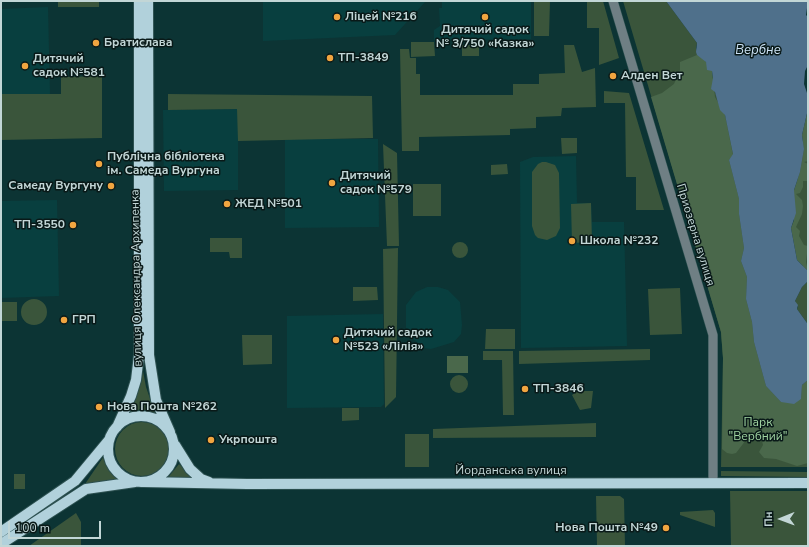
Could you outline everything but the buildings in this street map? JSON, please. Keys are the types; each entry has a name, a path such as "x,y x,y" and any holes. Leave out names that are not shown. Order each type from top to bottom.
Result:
{"main road":[{"name":"вулиця Олександра Архипенка","path":"117,427 132,396 136,380 139,355 139,1"},
{"name":"вулиця Олександра Архипенка","path":"148,1 149,355 156,400 170,432"},
{"path":"1,532 75,481 88,468 117,427 130,418 145,416 159,421 170,432 174,443 174,454 167,470 154,480 140,482 124,477 111,462 108,449 111,436"},
{"name":"Йорданська вулиця","path":"174,443 190,470 201,479 214,484"},
{"name":"Йорданська вулиця","path":"1,544 86,489 140,482 214,484 808,483"}],"street":[{"name":"Приозерна вулиця","path":"613,1 713,335 713,483"}],"shaded area":[{"name":"Ліцей №216","path":"263,1 426,1 395,35 263,41"},
{"name":"Дитячий садок № 3/750 «Казка»","path":"442,1 531,1 531,39 434,40 434,30 440,26 439,8 442,8"},
{"name":"Дитячий садок №581","path":"48,7 50,94 1,94 1,9"},
{"path":"238,109 238,190 164,191 163,110"},
{"name":"Дитячий садок №579","path":"285,139 378,139 379,227 285,228"},
{"name":"Школа №232","path":"576,156 577,203 591,203 592,222 624,222 627,346 521,348 520,162 533,157"},
{"path":"57,200 59,296 1,298 1,201"},
{"path":"427,287 438,287 448,290 460,302 462,325 461,334 454,342 431,349 423,348 406,332 406,305 416,292"},
{"name":"Дитячий садок №523 «Лілія»","path":"383,314 384,404 381,407 287,408 287,316"}],"green space":[{"path":"58,1 99,1 99,7 58,7"},
{"path":"534,1 550,1 549,36 534,36"},
{"path":"587,1 603,1 619,58 599,65 599,28 587,28"},
{"name":"Парк \"Вербний\"","path":"623,1 666,1 697,43 696,48 725,115 802,385 808,380 808,467 721,467 723,358 721,332"},
{"path":"411,42 434,42 435,56 411,57"},
{"path":"462,45 479,45 479,56 462,56"},
{"path":"564,45 574,45 582,72 595,68 596,107 562,108 561,116 536,117 536,128 510,129 510,135 419,137 419,151 402,151 400,49 409,49 410,58 416,58 416,74 420,74 420,95 513,95 513,84 539,84 539,74 565,73"},
{"name":"Парк \"Вербний\"","path":"697,55 704,59 712,70 715,97 725,115 733,155 729,160 739,199 739,214 744,248 741,261 747,277 746,299 752,322 754,342 766,386 781,402 801,399 802,385 808,380 808,463 797,466 776,459 764,458 759,452 763,445 762,441 746,440 736,453 732,454 727,453 722,449 723,358 721,332 651,97 662,93 674,84 680,70 680,62"},
{"path":"102,76 102,138 1,140 1,94 61,94 61,77"},
{"path":"604,91 629,93 664,210 636,210 636,177 626,177 625,103 604,103"},
{"path":"168,94 372,96 373,138 238,141 237,109 168,110"},
{"path":"808,109 808,271 803,267 794,220 795,198"},
{"path":"808,109 808,161 804,162 808,164 808,181 803,181 803,187 800,193 796,194 802,200 803,206 802,214 796,227 800,231 799,236 804,245 808,246 806,262 808,271 797,260 791,228 794,220 794,190 800,172 804,149 802,135"},
{"path":"561,138 577,138 577,153 562,154"},
{"path":"383,144 397,153 399,246 387,246"},
{"path":"542,162 555,165 559,173 560,228 556,236 547,240 538,238 535,235 532,226 532,172 538,164"},
{"path":"507,164 508,174 491,175 491,165"},
{"path":"413,184 441,184 441,216 413,216"},
{"path":"591,203 592,242 572,243 571,204"},
{"path":"210,238 242,238 242,258 230,258 229,252 210,252"},
{"path":"457,242 463,242 468,247 466,256 463,258 457,258 452,253 452,247"},
{"path":"398,248 396,397 385,408 383,249"},
{"path":"808,281 808,329 807,323 797,309 798,307 795,301 802,287"},
{"path":"353,287 377,287 378,300 353,301"},
{"path":"680,288 682,334 650,335 648,289"},
{"path":"34,299 43,303 47,312 43,321 34,325 25,321 21,312 25,303"},
{"path":"1,302 17,302 17,321 1,321"},
{"path":"486,329 515,329 515,349 485,349"},
{"path":"242,335 272,335 272,364 243,365"},
{"path":"650,349 650,360 519,364 519,351"},
{"path":"483,351 513,351 514,415 503,415 502,360 483,360"},
{"path":"447,356 468,356 468,373 447,373"},
{"path":"143,371 146,387 155,413 141,409 127,414"},
{"path":"459,375 465,378 468,384 465,390 459,393 453,390 450,384 453,378"},
{"path":"578,391 593,391 591,408 580,410 572,395"},
{"path":"342,408 359,408 359,420 342,421"},
{"path":"142,422 152,424 161,430 167,439 169,449 167,459 161,468 152,474 142,476 132,474 123,468 117,459 115,449 117,439 123,430 132,424"},
{"path":"596,423 596,437 433,438 433,429"},
{"path":"405,434 429,434 429,467 405,467"},
{"path":"104,456 109,470 119,480 105,481 83,487"},
{"path":"179,464 188,472 199,481 166,480"},
{"path":"721,471 808,472 808,477 721,476"},
{"path":"14,474 25,474 25,489 14,489"},
{"path":"730,491 808,491 808,546 731,546"},
{"path":"596,496 620,496 624,499 625,546 597,546"},
{"path":"713,510 715,513 715,527 680,515 680,512"},
{"path":"76,513 81,522 81,546 29,546"}],"water":[{"name":"Вербне","path":"666,1 808,1 806,15 808,17 808,65 805,71 804,84 808,96 808,109 802,135 804,149 800,172 794,190 796,213 791,228 797,260 808,271 808,281 802,287 795,301 798,305 797,309 807,323 808,380 802,385 801,399 794,404 781,402 766,386 754,342 752,322 746,299 747,277 741,261 744,248 739,214 739,199 729,160 733,154 725,115 720,110 715,92 711,89 713,78 712,71 707,70 706,62 697,55 697,43"}],"place":[{"name":"Ліцей №216","path":"337,17"},
{"name":"Дитячий садок № 3/750 «Казка»","path":"485,17"},
{"name":"Братислава","path":"96,43"},
{"name":"ТП-3849","path":"330,58"},
{"name":"Дитячий садок №581","path":"25,66"},
{"name":"Алден Вет","path":"613,76"},
{"name":"Публічна бібліотека ім. Самеда Вургуна","path":"99,164"},
{"name":"Дитячий садок №579","path":"332,183"},
{"name":"Самеду Вургуну","path":"111,186"},
{"name":"ЖЕД №501","path":"227,204"},
{"name":"ТП-3550","path":"73,225"},
{"name":"Школа №232","path":"572,241"},
{"name":"ГРП","path":"64,320"},
{"name":"Дитячий садок №523 «Лілія»","path":"336,340"},
{"name":"ТП-3846","path":"525,389"},
{"name":"Нова Пошта №262","path":"99,407"},
{"name":"Укрпошта","path":"211,440"},
{"name":"Нова Пошта №49","path":"666,528"}]}
